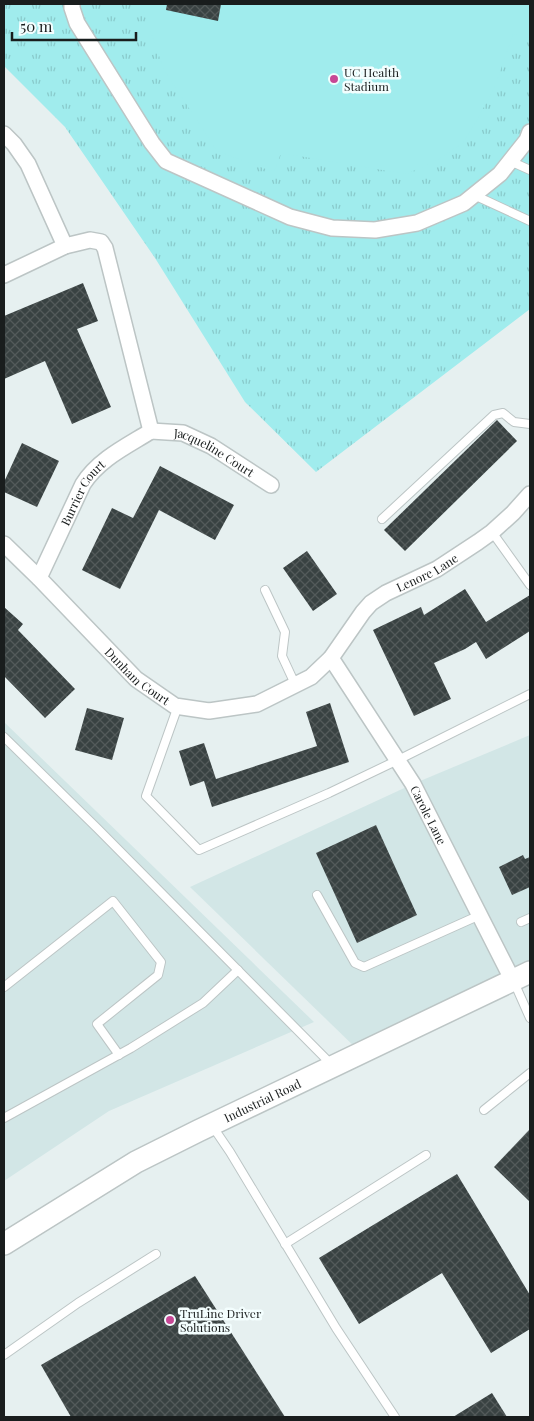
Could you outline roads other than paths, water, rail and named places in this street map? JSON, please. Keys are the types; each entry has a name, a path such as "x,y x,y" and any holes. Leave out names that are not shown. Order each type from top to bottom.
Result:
{"main road":[{"name":"Industrial Road","path":"4,1244 136,1162 522,976"}],"street":[{"path":"72,4 77,23 152,143 166,161 290,217 332,228 375,230 417,223 464,203 474,195 500,174 527,140 530,132"},
{"path":"4,134 14,144 28,164 65,246"},
{"path":"4,275 65,246 90,240 100,242 105,248 151,431"},
{"name":"Jacqueline Court","path":"151,431 183,433 211,446 271,486"},
{"name":"Burrier Court","path":"39,578 83,484 90,474 103,462 151,431"},
{"name":"Lenore Lane","path":"331,658 371,603 386,593 437,570 492,532 530,494"},
{"name":"Dunham Court","path":"4,544 136,680 178,706 209,711 257,704 311,677 331,658"},
{"name":"Carole Lane","path":"331,658 413,784 480,915 522,976"}],"lane":[{"path":"510,161 530,170"},
{"path":"474,195 530,221"},
{"path":"382,520 494,415 502,413 514,422 530,424"},
{"path":"492,532 530,585"},
{"path":"265,590 286,632 282,656 296,684"},
{"path":"178,706 146,796 199,850 329,793 530,694"},
{"path":"4,737 334,1066"},
{"path":"317,894 355,964 364,967 480,915"},
{"path":"4,986 113,901 161,962 158,975 97,1024 119,1055"},
{"path":"521,922 530,918"},
{"path":"4,1118 119,1055 203,1003 238,970"},
{"path":"522,976 530,1018"},
{"path":"484,1110 530,1073"},
{"path":"212,1125 336,1328 395,1417"},
{"path":"285,1244 426,1155"},
{"path":"4,1355 78,1303 156,1254"}],"place":[{"name":"UC Health Stadium","path":"334,79"},
{"name":"TruLine Driver Solutions","path":"170,1320"}]}
